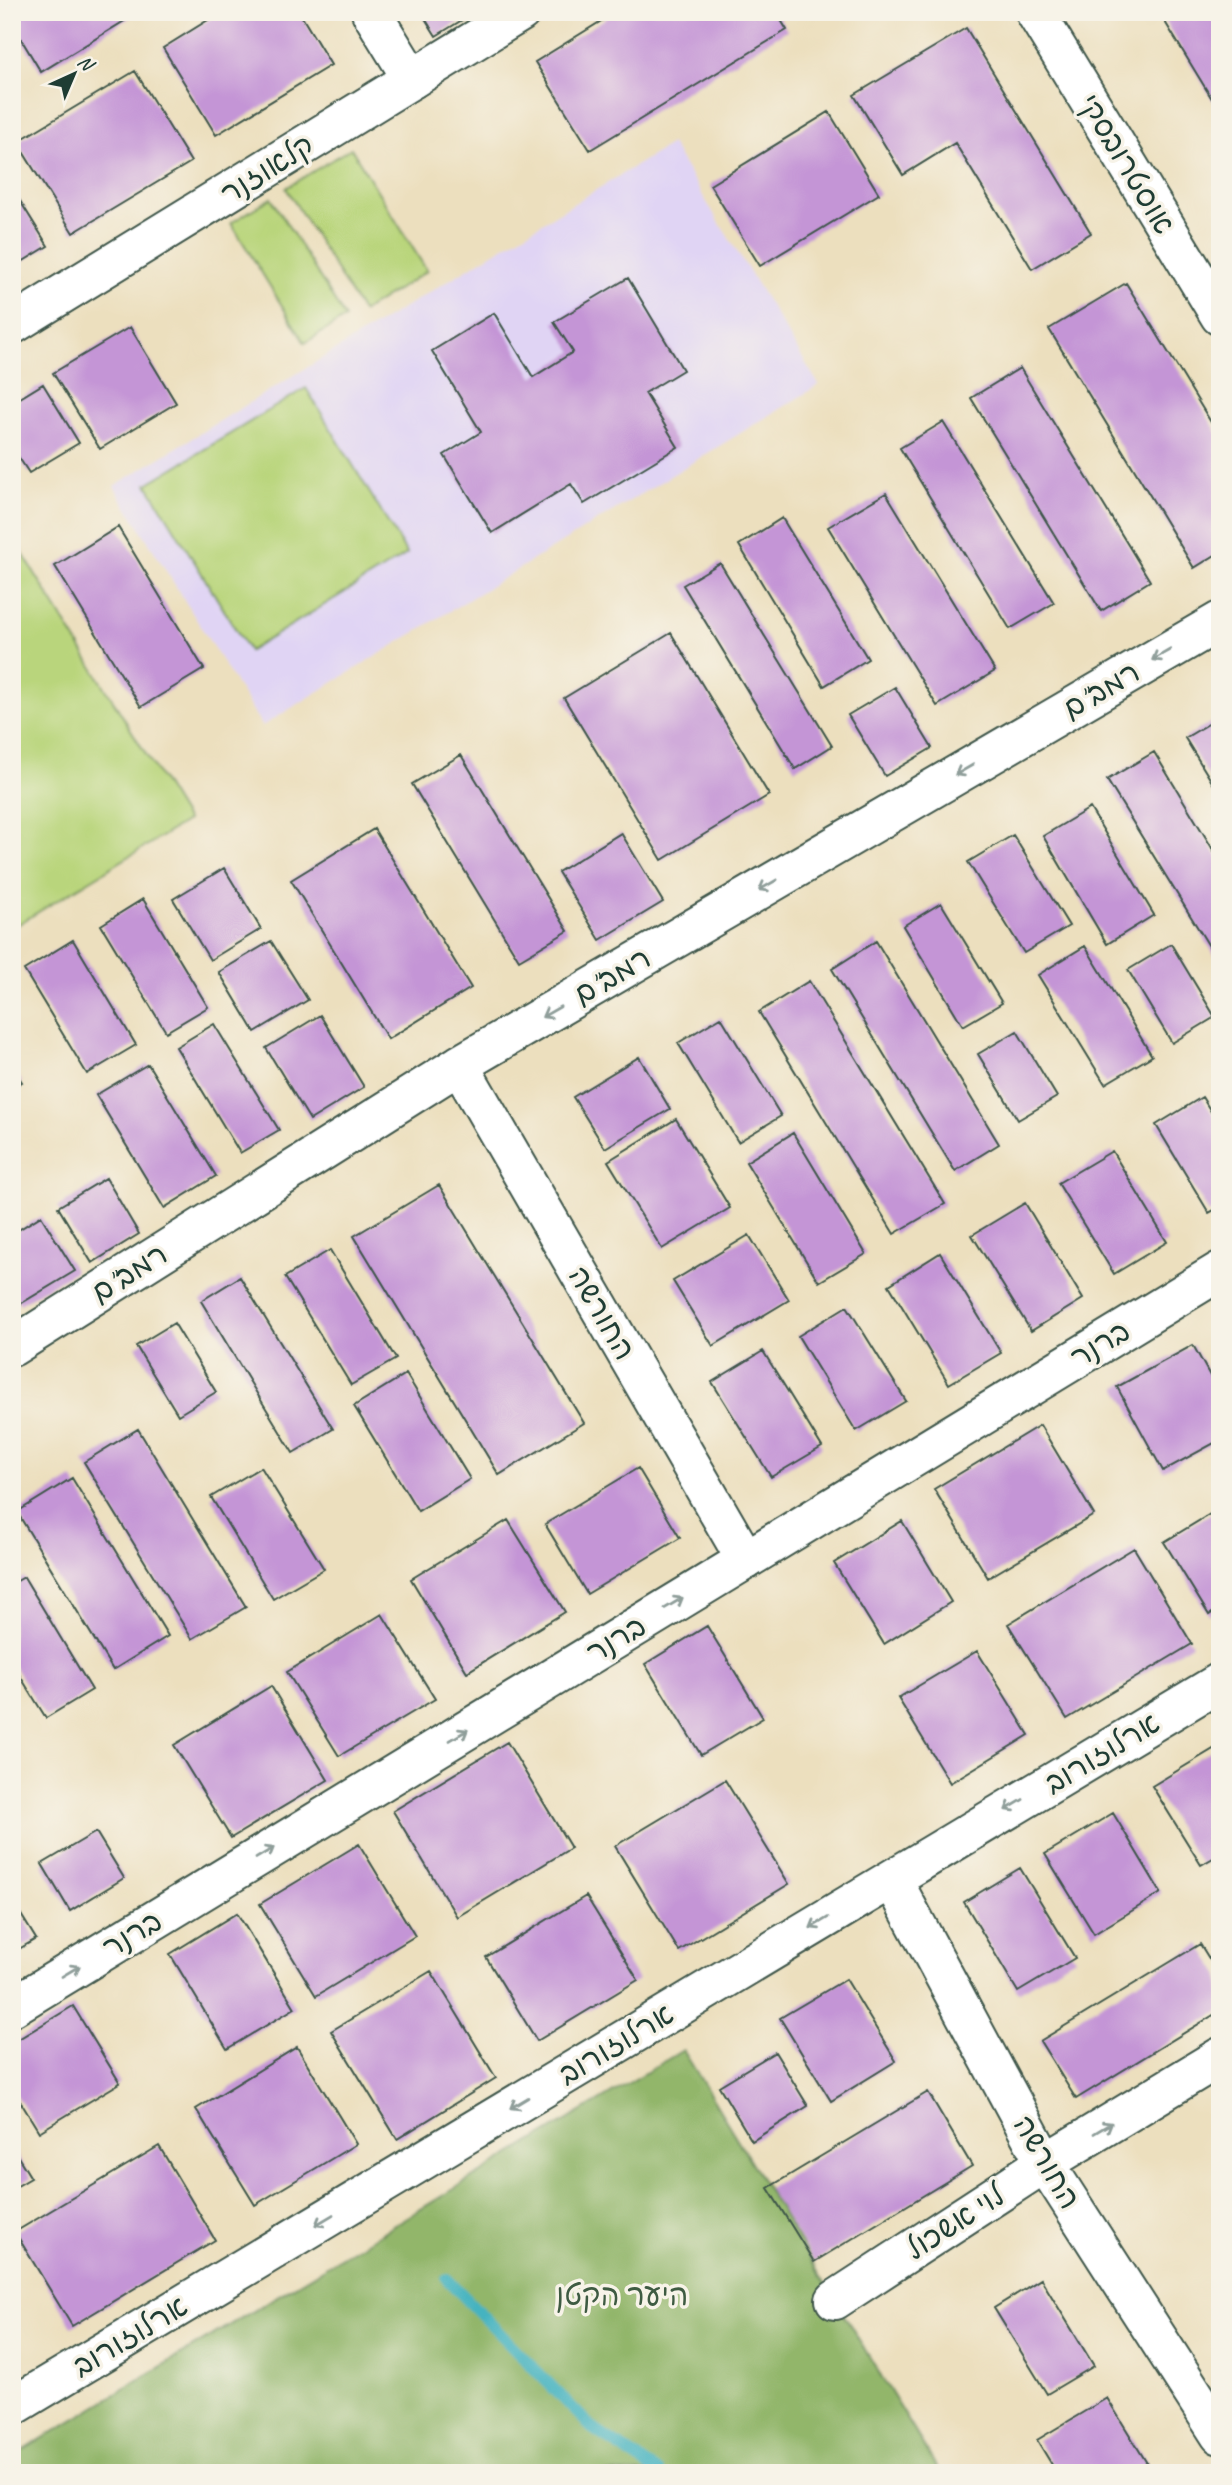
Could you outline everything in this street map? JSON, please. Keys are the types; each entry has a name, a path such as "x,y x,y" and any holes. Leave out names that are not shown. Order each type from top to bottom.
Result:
{"street":[{"path":"371,12 412,79"},
{"name":"קלאוזנר","path":"12,324 521,12"},
{"name":"אוסטרובסקי","path":"1035,12 1220,316"},
{"name":"רמב\"ם","path":"12,1347 459,1065 1220,621"},
{"name":"החורשה","path":"459,1065 746,1560"},
{"name":"ברנר","path":"12,2007 1220,1271"},
{"name":"ארלוזורוב","path":"12,2407 1220,1682"},
{"name":"החורשה","path":"892,1879 1045,2163 1220,2435"},
{"name":"לוי אשכול","path":"835,2300 1045,2163 1220,2057"}],"shaded area":[{"path":"671,144 819,385 262,726 114,486"}],"green space":[{"path":"351,148 427,271 362,312 286,188"},
{"path":"271,198 345,318 305,343 231,223"},
{"path":"306,388 407,554 249,651 147,484"},
{"path":"12,536 187,821 12,928"},
{"name":"היער הקטן","path":"683,2050 940,2473 12,2473 12,2457"}],"building":[{"path":"12,12 139,12 41,72 12,24"},
{"path":"221,12 299,12 331,65 216,135 163,48"},
{"path":"421,12 475,12 436,36"},
{"path":"616,12 776,12 787,30 590,150 535,62"},
{"path":"1159,12 1220,12 1220,112"},
{"path":"966,28 1091,233 1032,269 955,143 903,175 854,95"},
{"path":"135,71 191,162 73,233 17,142"},
{"path":"829,112 879,194 760,266 710,185"},
{"path":"12,188 48,246 12,268"},
{"path":"628,278 683,370 645,393 678,447 584,504 571,484 492,533 444,455 481,432 432,351 494,313 533,377 573,352 554,322"},
{"path":"1126,283 1220,437 1220,552 1194,568 1049,329"},
{"path":"130,327 176,403 100,449 53,373"},
{"path":"1020,368 1150,581 1101,611 971,398"},
{"path":"43,384 79,443 29,473 12,447 12,403"},
{"path":"943,422 1054,603 1010,629 900,448"},
{"path":"886,493 995,671 937,706 828,527"},
{"path":"782,518 868,659 824,686 739,545"},
{"path":"118,527 204,669 141,707 55,566"},
{"path":"720,563 832,746 795,769 683,585"},
{"path":"671,633 769,795 662,860 564,698"},
{"path":"895,687 932,748 885,776 848,715"},
{"path":"1220,717 1220,795 1185,738"},
{"path":"1154,752 1220,861 1220,964 1107,780"},
{"path":"461,755 568,931 519,960 412,784"},
{"path":"1090,808 1154,915 1107,944 1043,836"},
{"path":"374,829 471,988 388,1039 291,880"},
{"path":"621,833 663,902 600,940 558,872"},
{"path":"1013,835 1069,926 1024,953 968,862"},
{"path":"224,868 261,929 210,960 173,899"},
{"path":"143,899 208,1007 166,1032 101,925"},
{"path":"941,903 1002,1003 963,1026 903,926"},
{"path":"73,940 136,1045 87,1074 24,970"},
{"path":"271,941 308,1000 255,1032 219,972"},
{"path":"876,941 999,1144 955,1171 832,969"},
{"path":"1171,944 1215,1017 1172,1043 1128,970"},
{"path":"1085,946 1152,1056 1105,1084 1038,975"},
{"path":"809,981 945,1204 894,1234 759,1012"},
{"path":"320,1015 364,1087 310,1120 266,1048"},
{"path":"721,1017 781,1116 738,1142 678,1043"},
{"path":"214,1024 279,1130 240,1153 176,1047"},
{"path":"1017,1031 1057,1097 1018,1120 978,1054"},
{"path":"639,1057 670,1109 605,1148 573,1097"},
{"path":"148,1064 216,1176 164,1208 96,1095"},
{"path":"12,1067 22,1082 12,1088"},
{"path":"1202,1097 1220,1126 1220,1207 1209,1213 1156,1125"},
{"path":"676,1119 730,1208 662,1249 608,1161"},
{"path":"793,1133 866,1254 819,1282 746,1162"},
{"path":"1112,1151 1167,1242 1114,1274 1058,1183"},
{"path":"106,1178 139,1234 92,1263 58,1207"},
{"path":"439,1185 584,1423 499,1475 354,1236"},
{"path":"1025,1203 1083,1299 1031,1331 972,1235"},
{"path":"41,1216 75,1271 20,1304 12,1290 12,1234"},
{"path":"749,1235 789,1300 713,1346 673,1281"},
{"path":"330,1250 396,1359 351,1385 285,1277"},
{"path":"940,1253 1001,1353 949,1384 889,1285"},
{"path":"240,1277 333,1429 293,1453 201,1301"},
{"path":"847,1306 906,1401 856,1431 798,1336"},
{"path":"174,1323 216,1392 178,1415 136,1346"},
{"path":"1193,1345 1220,1394 1220,1440 1163,1471 1117,1387"},
{"path":"763,1351 822,1447 771,1477 712,1382"},
{"path":"406,1374 470,1479 418,1511 354,1406"},
{"path":"1040,1425 1094,1515 988,1578 934,1489"},
{"path":"138,1429 246,1607 192,1639 84,1462"},
{"path":"261,1467 324,1569 273,1599 211,1497"},
{"path":"638,1468 680,1538 587,1594 545,1524"},
{"path":"72,1478 168,1636 113,1670 17,1512"},
{"path":"1220,1508 1220,1608 1209,1615 1164,1542"},
{"path":"508,1520 565,1612 467,1672 411,1579"},
{"path":"902,1521 951,1602 884,1644 834,1563"},
{"path":"1134,1548 1192,1644 1067,1719 1008,1624"},
{"path":"24,1577 92,1690 46,1718 12,1663 12,1584"},
{"path":"382,1614 435,1699 339,1756 287,1672"},
{"path":"707,1626 763,1718 701,1755 645,1664"},
{"path":"977,1651 1029,1735 950,1783 898,1698"},
{"path":"271,1686 328,1780 231,1838 174,1745"},
{"path":"507,1742 571,1848 457,1917 393,1811"},
{"path":"1220,1745 1220,1854 1201,1865 1152,1786"},
{"path":"725,1780 789,1884 679,1951 615,1846"},
{"path":"1113,1813 1161,1893 1094,1934 1045,1854"},
{"path":"96,1832 124,1878 70,1911 42,1864"},
{"path":"359,1844 415,1936 316,1996 260,1904"},
{"path":"1020,1868 1075,1958 1018,1992 964,1902"},
{"path":"586,1896 638,1980 537,2041 486,1957"},
{"path":"12,1900 36,1939 12,1953"},
{"path":"237,1913 295,2008 227,2049 170,1954"},
{"path":"1200,1944 1220,1976 1220,2011 1076,2099 1040,2041"},
{"path":"431,1971 496,2078 397,2139 331,2031"},
{"path":"846,1979 896,2061 831,2101 780,2018"},
{"path":"73,2006 120,2083 39,2132 12,2088 12,2043"},
{"path":"297,2047 356,2144 255,2205 196,2109"},
{"path":"775,2052 808,2106 752,2141 719,2086"},
{"path":"928,2092 972,2166 814,2262 768,2188"},
{"path":"159,2146 215,2240 72,2326 15,2232"},
{"path":"12,2147 31,2178 12,2189"},
{"path":"1041,2279 1094,2366 1047,2394 994,2308"},
{"path":"1107,2398 1153,2473 1057,2473 1037,2440"}],"waterway":[{"path":"447,2279 592,2428 659,2473"}]}
